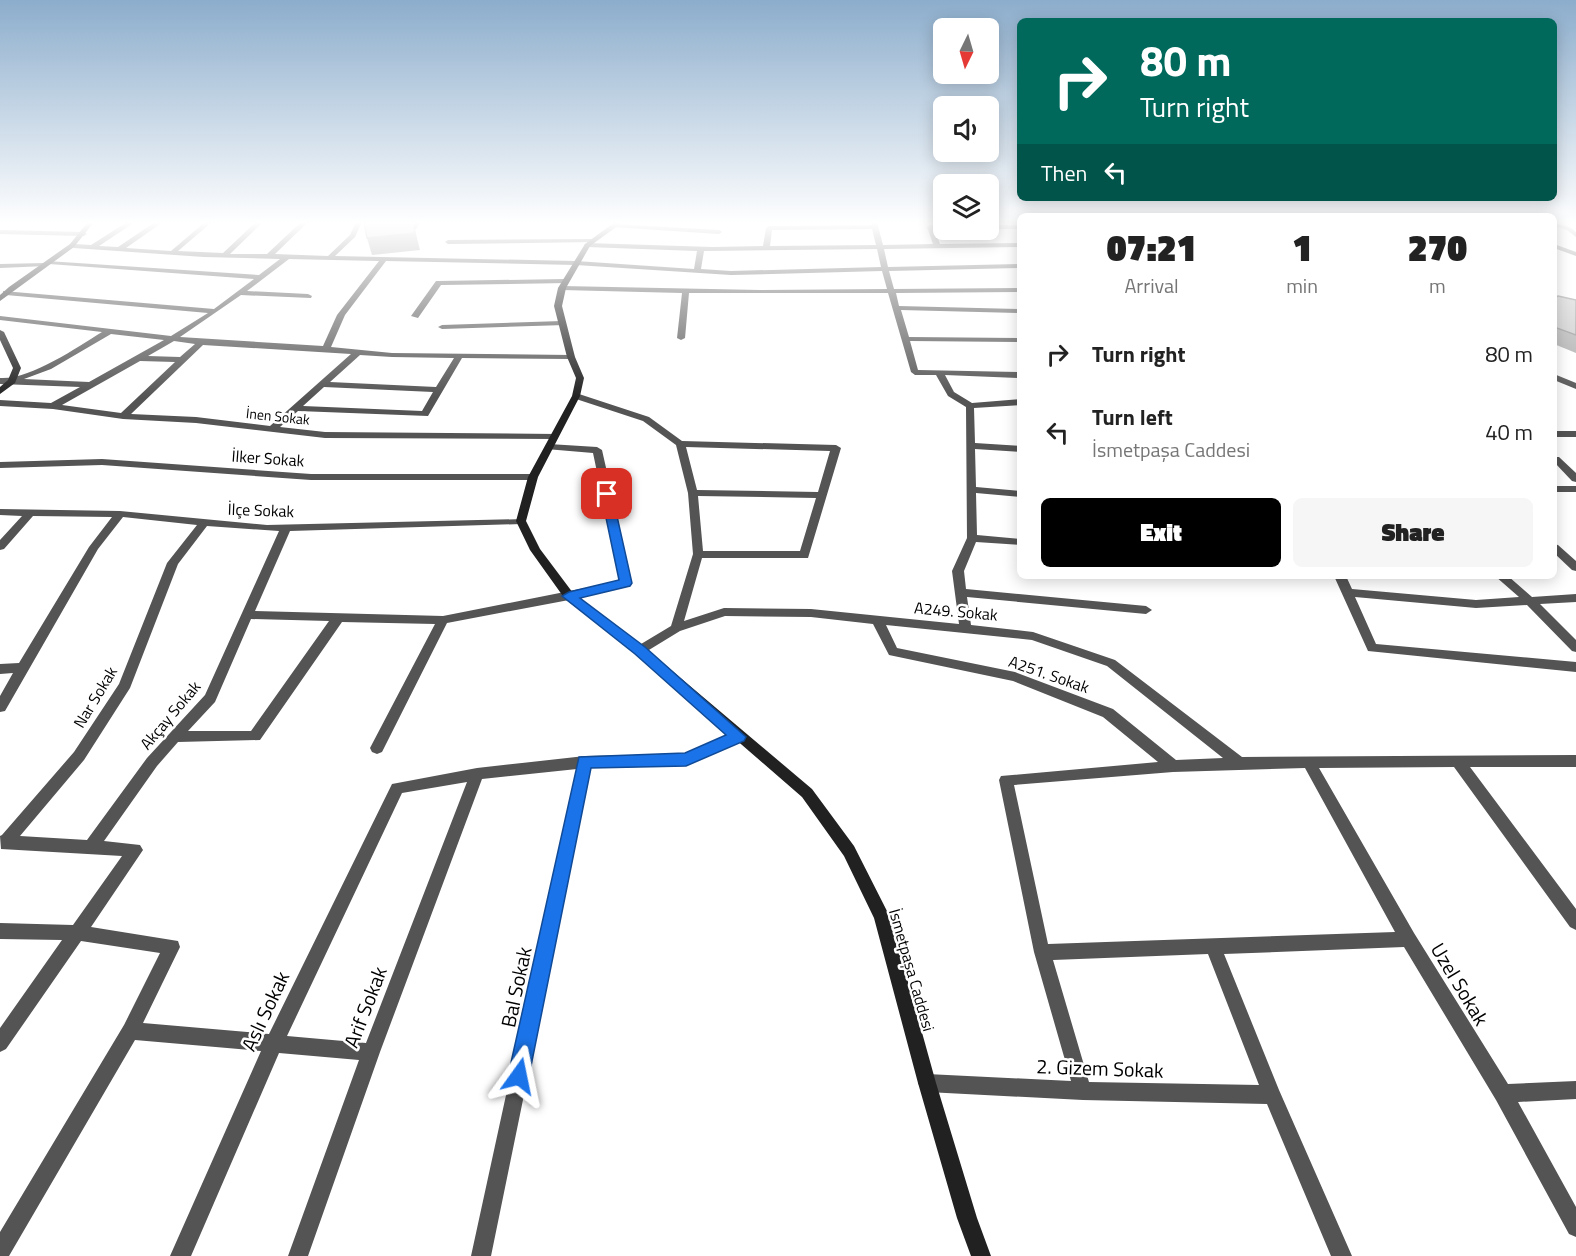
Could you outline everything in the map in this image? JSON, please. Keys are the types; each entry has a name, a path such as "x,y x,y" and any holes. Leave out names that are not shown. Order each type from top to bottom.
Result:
{"main road":[{"path":"0,299 6,289 20,281"},
{"path":"521,521 533,477 576,396 580,378 571,357 558,306 566,281"},
{"path":"0,332 3,344 18,369 12,381 0,391"},
{"name":"İsmetpaşa Caddesi","path":"521,521 535,550 569,596 640,650 738,737 807,793 849,851 882,917 927,1083 967,1218 981,1256"}],"street":[{"path":"53,405 172,339 216,311 255,281"},
{"path":"326,349 341,315 365,281"},
{"path":"888,281 915,372 1017,375"},
{"path":"415,316 439,283 563,285 686,291 1017,290"},
{"path":"6,289 216,311"},
{"path":"681,338 686,291"},
{"path":"240,293 308,296"},
{"path":"896,308 1017,311"},
{"path":"0,318 201,342 326,349 357,353 571,357"},
{"path":"442,327 562,323"},
{"path":"12,381 48,367 110,332"},
{"path":"905,339 1017,340"},
{"path":"123,416 201,342"},
{"path":"271,430 357,353"},
{"path":"296,408 425,414 459,356"},
{"path":"138,358 183,360"},
{"path":"939,373 951,394 969,406 1017,402"},
{"path":"1557,378 1576,386"},
{"path":"0,381 90,385"},
{"path":"323,384 439,390"},
{"path":"1557,387 1576,386"},
{"path":"576,396 646,419 680,444 836,448 804,555 698,554"},
{"name":"İnen Sokak","path":"0,403 53,405 123,416 196,420 271,430 551,442 597,450 626,583 569,596"},
{"path":"965,628 958,571 972,538 969,406"},
{"path":"1557,434 1576,434"},
{"path":"675,628 698,554 693,493 680,444"},
{"path":"970,446 1017,449"},
{"path":"1557,460 1576,478"},
{"name":"İlker Sokak","path":"0,465 102,462 311,477 533,477"},
{"path":"1557,489 1576,489"},
{"path":"972,490 1017,494"},
{"path":"693,493 823,495"},
{"name":"İlçe Sokak","path":"0,512 120,514 286,527 521,521"},
{"path":"0,547 31,512"},
{"path":"0,707 94,547 120,514"},
{"name":"Nar Sokak","path":"3,842 79,756 125,685 173,563 204,522"},
{"name":"Akçay Sokak","path":"91,847 152,762 210,698 286,527"},
{"path":"972,538 1017,542"},
{"path":"1557,551 1576,567"},
{"path":"1342,579 1372,648 1576,667"},
{"path":"1504,579 1576,648"},
{"path":"960,592 1146,610"},
{"path":"1349,592 1476,604 1576,598"},
{"path":"248,615 443,620 569,596"},
{"name":"A249. Sokak","path":"640,650 675,628 724,612 811,613 1033,636 1111,663 1239,763"},
{"path":"175,737 255,736 338,618"},
{"path":"377,748 443,620"},
{"name":"A251. Sokak","path":"878,621 893,652 1015,677 1108,713 1173,766"},
{"path":"0,669 21,668"},
{"path":"477,774 585,762 686,759 738,737"},
{"path":"1083,1091 1041,951 1006,780 1173,766 1239,763 1576,761"},
{"name":"Bal Sokak","path":"481,1256 585,762"},
{"path":"1458,762 1576,922"},
{"name":"Uzel Sokak","path":"1309,763 1408,939 1503,1093 1576,1227"},
{"name":"Aslı Sokak","path":"180,1256 274,1043 397,788 477,774"},
{"name":"Arif Sokak","path":"298,1256 370,1052 477,774"},
{"path":"0,1043 135,850 3,842"},
{"path":"0,931 78,933 172,947 130,1031 0,1252"},
{"path":"1041,951 1408,939"},
{"path":"1212,946 1272,1095 1342,1256"},
{"path":"130,1031 370,1052"},
{"name":"2. Gizem Sokak","path":"927,1083 1083,1091 1272,1095"},
{"path":"1503,1093 1576,1089"}],"building":[{"path":"1557,296 1576,300 1576,335 1557,328"}],"route":[{"path":"519,1076 585,762 686,759 738,737 640,650 569,596 626,583 607,494"}]}
